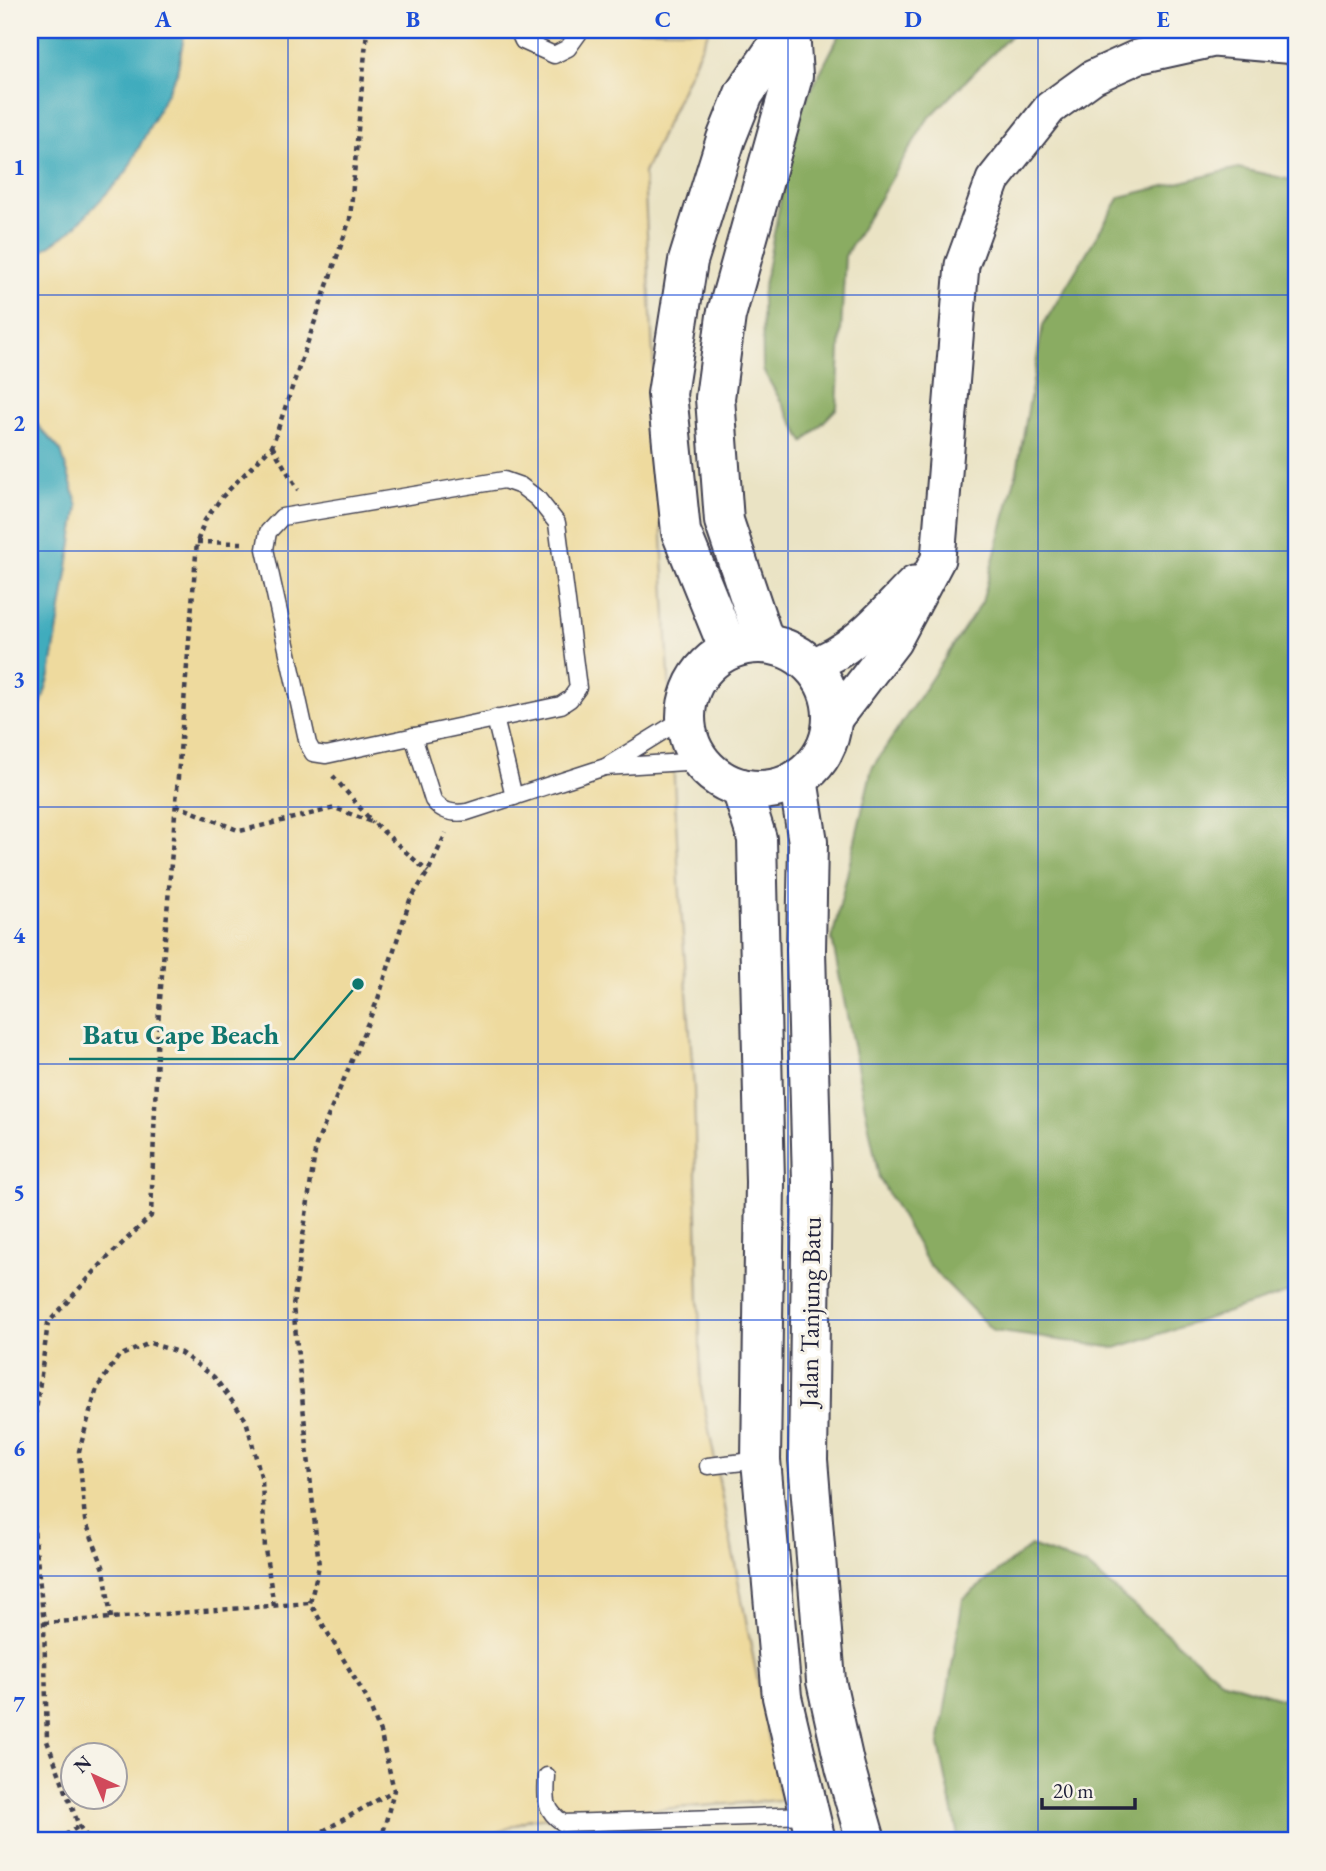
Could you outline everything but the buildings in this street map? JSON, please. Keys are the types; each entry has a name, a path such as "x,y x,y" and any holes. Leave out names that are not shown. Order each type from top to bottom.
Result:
{"street":[{"path":"747,647 681,533 667,394 688,261 726,139 744,94 789,30"},
{"path":"747,647 724,521 715,398 726,316 793,76 789,30"},
{"path":"832,723 894,642 938,559 962,265 993,180 1050,108 1093,77 1136,57 1214,40 1296,47"},
{"path":"811,665 827,660 851,645 938,559"},
{"path":"747,647 782,647 798,654 824,682 831,702 832,723 827,745 814,764 798,779 780,787 760,790 741,788 719,778 701,761 690,741 686,717 689,696 698,677 712,661 747,647"},
{"name":"Jalan Tanjung Batu","path":"798,779 808,842 806,950 812,1182 808,1460 826,1681 845,1767 866,1841"},
{"name":"Jalan Tanjung Batu","path":"741,788 757,839 765,1182 761,1460 782,1698 813,1828"}],"lane":[{"path":"518,30 523,41 554,55 568,48 581,30"},
{"path":"504,480 521,486 538,499 557,523 578,688 570,699 561,705 326,755 313,753 308,744 266,544 268,532 282,517 504,480"},
{"path":"412,736 433,800 439,808 455,813 467,812 605,767 686,717"},
{"path":"495,718 514,797"},
{"path":"605,767 701,761"},
{"path":"708,1466 761,1460"},
{"path":"547,1776 546,1804 553,1816 563,1823 813,1828"}],"path":[{"path":"30,1456 48,1322 107,1258 151,1216 158,1024 197,542 205,520 222,497 272,446 349,219 367,30"},
{"path":"272,446 312,513"},
{"path":"197,542 266,544"},
{"path":"313,753 374,823 428,872"},
{"path":"176,804 240,831 335,808 374,823"},
{"path":"381,1841 394,1790 381,1735 367,1699 310,1604 319,1566 293,1306 316,1145 377,999 410,900 428,872 455,813"},
{"path":"111,1618 104,1569 85,1520 79,1451 97,1388 119,1356 150,1343 181,1353 214,1377 246,1420 261,1480 265,1549 274,1606"},
{"path":"30,1492 44,1623 47,1741 79,1826 90,1841"},
{"path":"44,1623 310,1604"},
{"path":"306,1841 394,1790"},
{"path":"56,1841 79,1826"}],"green space":[{"path":"842,30 1016,30 927,120 845,256 837,408 804,442 763,370 762,296 796,119"},
{"path":"1238,168 1296,181 1296,1290 1116,1348 993,1331 929,1265 879,1178 832,939 872,768 982,602 1017,471 1043,325 1120,197"},
{"path":"1031,1546 1087,1566 1221,1680 1290,1701 1296,1706 1296,1841 959,1841 939,1745 963,1599"}],"sand":[{"path":"185,30 709,30 644,173 679,880 694,1089 701,1389 781,1800 529,1819 479,1841 30,1841 30,739 50,675 78,506 61,451 30,417 30,259 71,231 177,73"}],"water":[{"path":"30,30 185,30 177,73 126,173 71,231 30,259"},
{"path":"30,417 61,451 78,506 50,675 30,739"}],"place":[{"name":"Batu Cape Beach","path":"358,984"}]}
